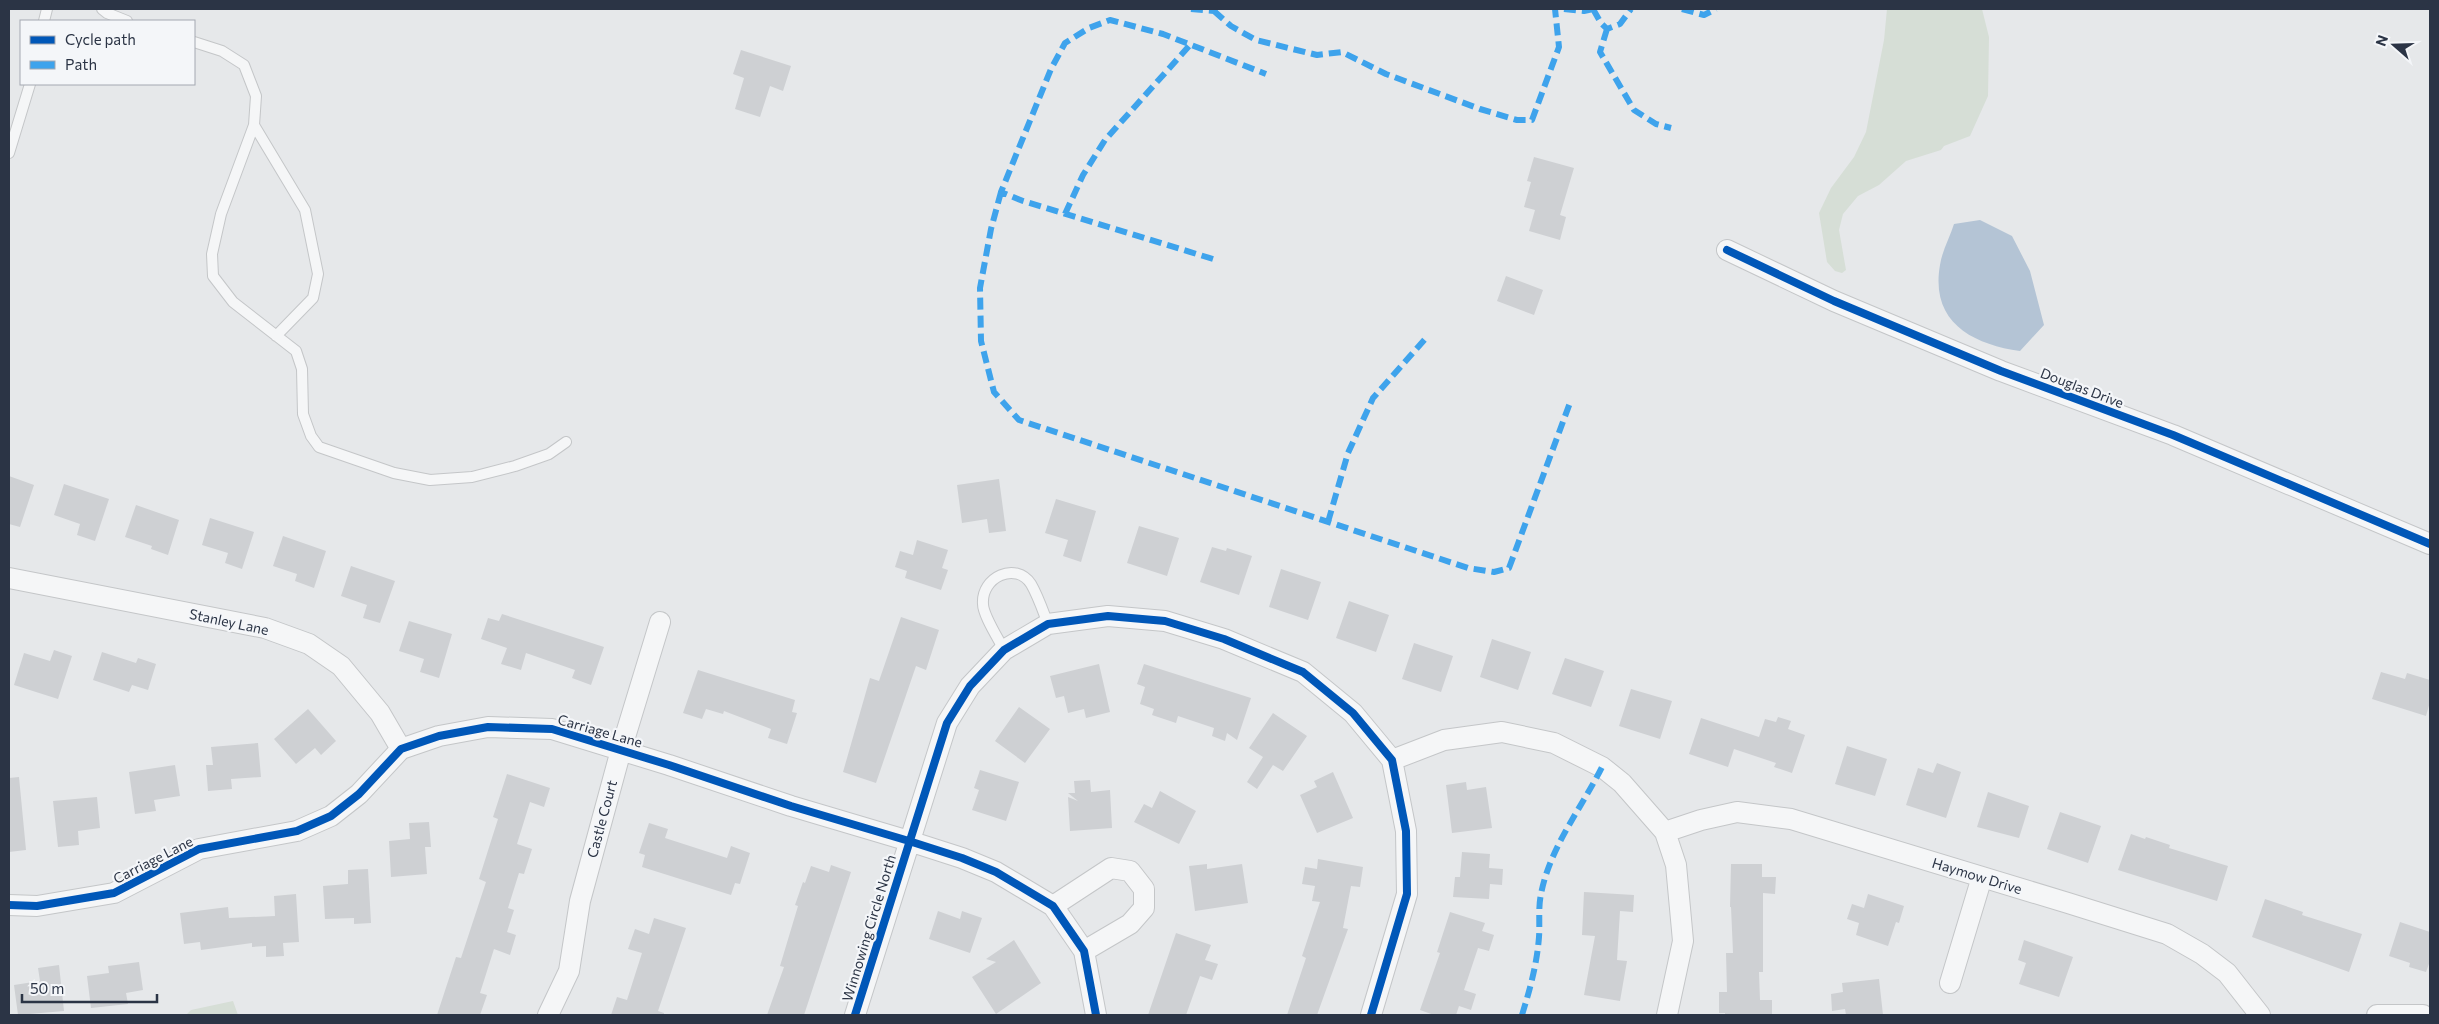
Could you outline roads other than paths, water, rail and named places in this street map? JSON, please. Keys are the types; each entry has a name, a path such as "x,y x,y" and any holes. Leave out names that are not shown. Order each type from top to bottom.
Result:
{"street":[{"name":"Douglas Drive","path":"1728,250 1852,308 2001,371 2173,435 2430,544"},
{"name":"Stanley Lane","path":"9,578 265,628 309,644 341,666 380,713 401,749"},
{"name":"Winnowing Circle North","path":"855,1015 947,723 970,686 1004,650 1048,624 1108,616 1166,621 1224,639 1303,672 1353,712 1392,760"},
{"name":"Castle Court","path":"548,1015 569,971 580,901 621,750 660,622"},
{"name":"Carriage Lane","path":"9,905 37,906 114,894 200,849 297,831 331,816 359,794 401,749 439,736 488,727 552,729 791,806 962,858 996,872 1053,906 1084,951 1096,1015"},
{"path":"1371,1015 1407,894 1406,831 1392,760 1444,740 1502,732 1554,742 1602,767 1622,783 1665,832 1676,865 1684,941 1667,1015"},
{"name":"Haymow Drive","path":"1665,832 1701,820 1738,812 1791,819 1982,877 2167,934 2202,954 2227,974 2260,1015"},
{"path":"1053,906 1111,868 1130,871 1144,889 1144,908 1130,924 1084,951"},
{"path":"1950,983 1982,877"},
{"path":"2377,1015 2423,1015"}],"lane":[{"path":"102,9 124,20"},
{"path":"195,42 222,51 244,65 256,96 254,125 221,214 212,254 213,276 233,302 296,351 302,369 303,414 311,436 319,447 394,473 430,480 472,477 515,466 549,454 566,442"},
{"path":"9,153 30,85"},
{"path":"254,125 305,210 318,274 313,298 276,336"},
{"path":"1004,650 983,606 983,594 988,583 997,576 1010,574 1022,576 1030,583 1048,624"}],"water":[{"path":"1980,220 2012,236 2030,271 2044,325 2020,351 2002,348 1971,336 1958,327 1948,315 1942,302 1939,285 1940,265 1954,224"}]}
